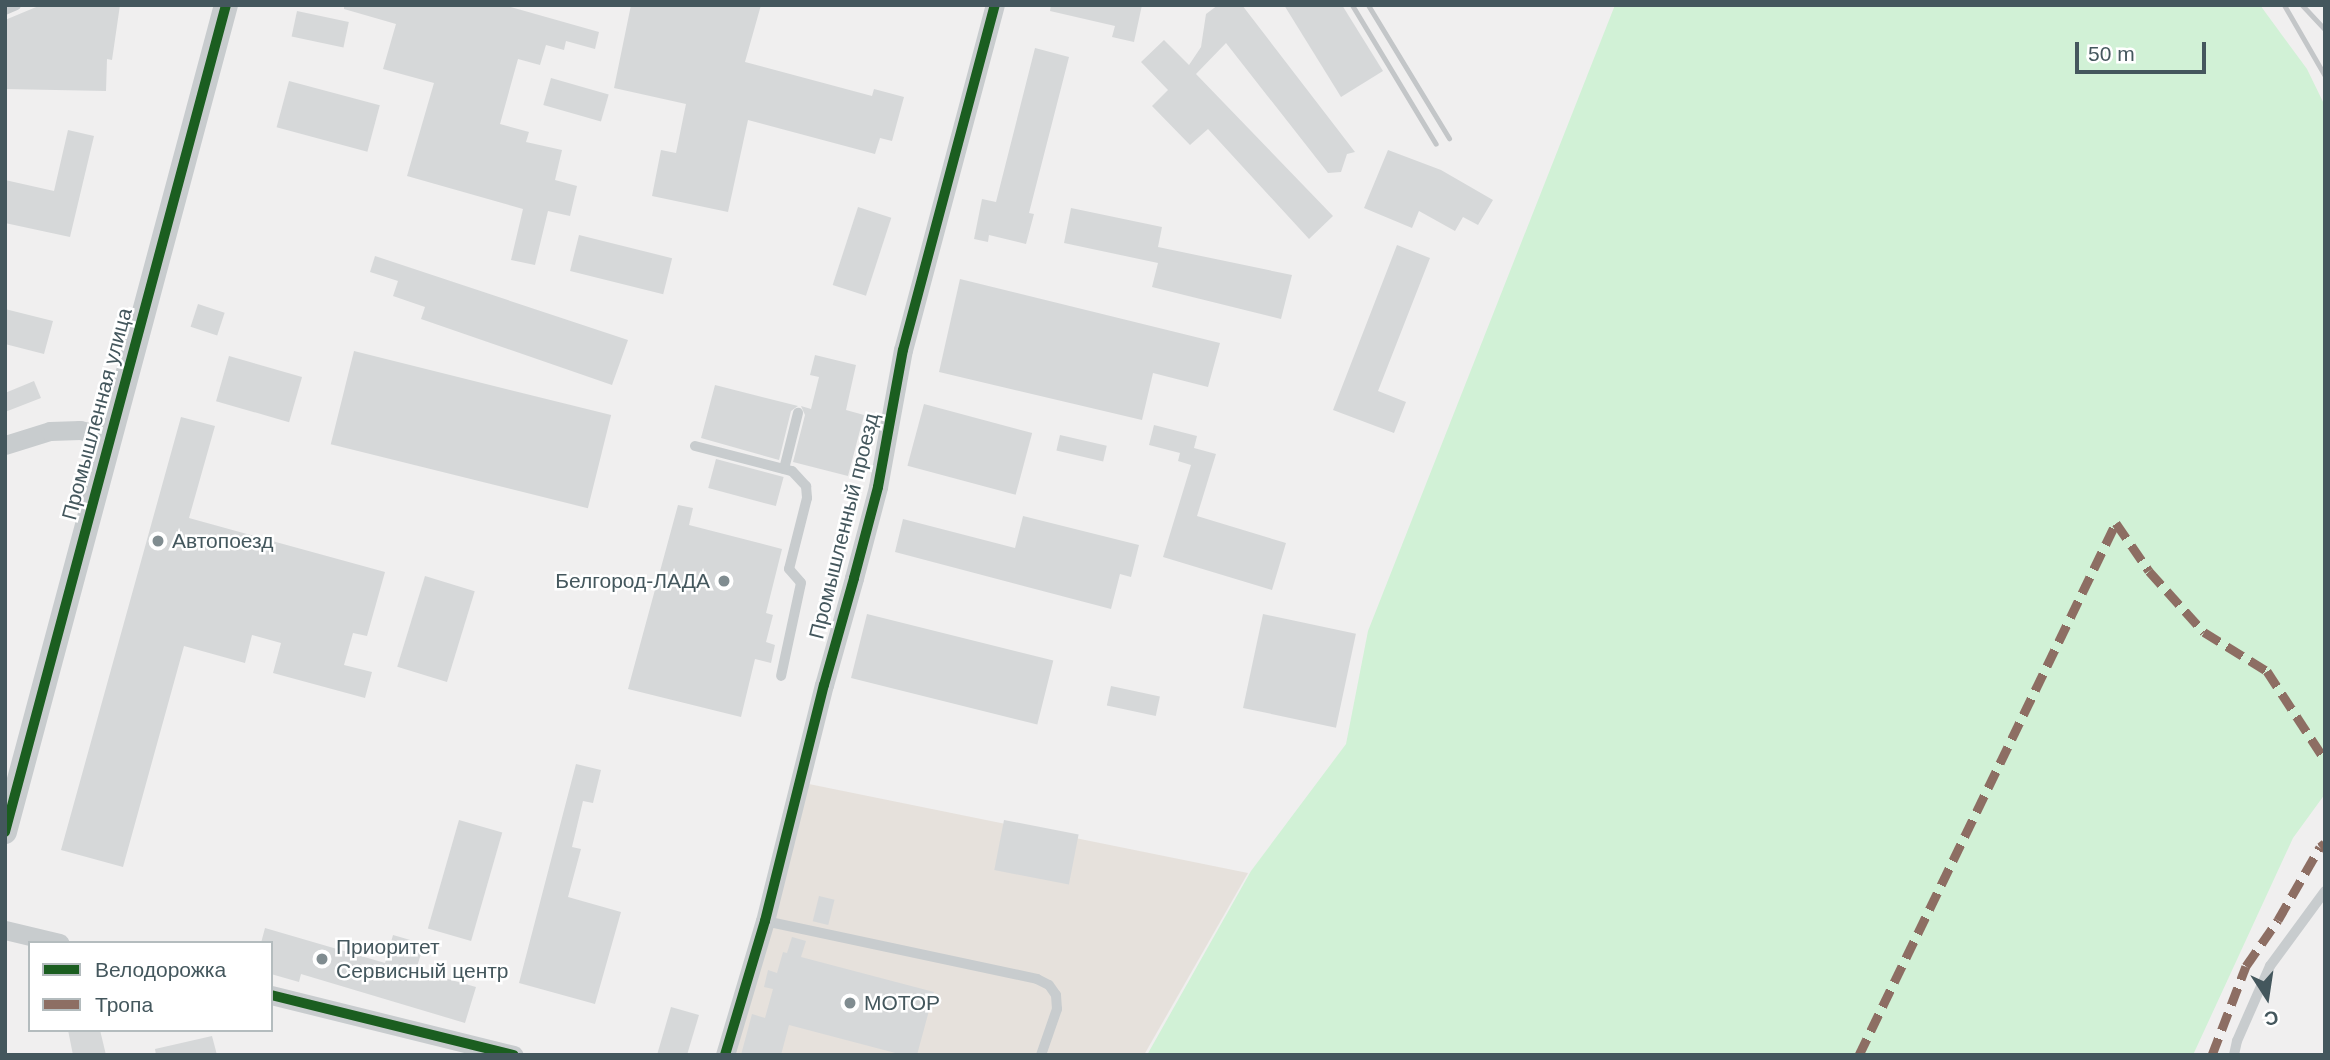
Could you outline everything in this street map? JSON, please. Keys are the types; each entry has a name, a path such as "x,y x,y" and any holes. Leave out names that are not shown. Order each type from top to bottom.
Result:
{"street":[{"name":"Промышленная улица","path":"5,832 226,5"},
{"name":"Промышленный проезд","path":"725,1055 765,921 878,487 903,350 995,5"},
{"path":"5,445 50,431 80,430 111,437"},
{"path":"5,929 51,941"},
{"path":"273,995 514,1055"}],"lane":[{"path":"5,10 16,5"},
{"path":"784,468 798,413"},
{"path":"695,446 784,468 800,476 807,498 789,569 800,583 781,676"},
{"path":"2234,1055 2237,1041 2270,966 2325,891"},
{"path":"765,921 1037,979 1049,985 1056,995 1057,1009 1041,1055"}],"shaded area":[{"path":"799,782 1248,873 1144,1055 723,1055"}],"green space":[{"path":"1615,5 2260,5 2307,69 2325,106 2325,794 2293,838 2193,1055 1147,1055 1251,871 1346,744 1368,631"}],"building":[{"path":"41,5 120,5 112,60 107,59 106,91 5,89 5,20"},
{"path":"344,5 504,5 599,32 595,49 566,41 564,50 546,45 540,65 518,59 500,124 529,132 526,142 562,150 555,180 577,186 570,216 548,211 535,265 511,260 523,209 407,176 434,83 383,69 396,24 344,9"},
{"path":"631,5 761,5 745,62 872,96 874,89 904,97 892,141 880,138 875,154 748,120 728,212 652,196 661,150 676,153 686,104 614,88"},
{"path":"1051,5 1142,5 1134,42 1112,37 1115,26 1050,11"},
{"path":"1218,5 1242,5 1355,152 1347,154 1341,172 1328,173 1226,43 1196,74 1333,216 1309,239 1208,129 1190,145 1152,106 1168,90 1141,62 1164,40 1189,65 1201,47 1206,14"},
{"path":"1284,5 1342,5 1383,71 1341,97"},
{"path":"297,11 349,22 343,47 292,36"},
{"path":"1035,48 1069,57 1029,213 1034,214 1026,244 989,235 988,242 974,239 982,199 996,202"},
{"path":"551,78 609,95 601,121 543,105"},
{"path":"289,81 380,105 367,152 277,127"},
{"path":"68,130 94,136 70,237 5,223 5,180 54,191"},
{"path":"1388,150 1441,170 1493,200 1478,225 1463,217 1455,231 1419,211 1412,228 1364,208"},
{"path":"858,207 891,218 866,296 833,285"},
{"path":"1071,208 1162,227 1158,247 1292,275 1281,319 1152,287 1158,263 1064,243"},
{"path":"579,235 672,258 663,294 570,271"},
{"path":"1397,245 1430,258 1378,391 1406,402 1394,433 1333,410"},
{"path":"375,256 628,340 612,385 421,319 425,307 393,296 398,281 370,272"},
{"path":"960,279 1220,343 1208,387 1153,373 1142,420 939,372"},
{"path":"198,304 225,313 217,335 191,327"},
{"path":"5,309 53,321 44,354 5,344"},
{"path":"354,351 611,415 588,508 331,444"},
{"path":"815,355 856,365 846,410 864,415 848,476 793,462 805,415 801,406 811,409 819,377 810,375"},
{"path":"229,356 302,377 289,422 216,401"},
{"path":"34,381 41,398 5,412 5,393"},
{"path":"715,385 798,406 791,411 779,460 701,438"},
{"path":"924,404 1032,433 1016,495 907,466"},
{"path":"181,417 215,426 189,518 385,572 367,636 353,633 344,665 372,672 365,698 273,673 281,643 252,635 245,663 184,646 123,867 61,850"},
{"path":"1154,425 1197,436 1194,448 1216,454 1197,516 1286,543 1272,590 1163,557 1191,465 1178,461 1180,453 1149,445"},
{"path":"1060,435 1107,446 1103,461 1056,451"},
{"path":"716,459 784,477 776,506 708,488"},
{"path":"678,505 693,508 689,525 782,549 766,613 773,615 766,642 775,645 771,663 755,659 741,717 628,689"},
{"path":"1023,516 1139,545 1131,577 1120,574 1111,609 895,552 903,519 1015,548"},
{"path":"425,576 475,591 447,682 397,667"},
{"path":"867,614 1053,660 1037,724 851,678"},
{"path":"1263,614 1356,634 1336,728 1243,708"},
{"path":"1111,686 1160,696 1156,716 1107,706"},
{"path":"576,764 601,770 593,803 583,801 572,847 581,849 568,897 621,912 595,1004 519,983"},
{"path":"459,820 502,832 471,941 428,929"},
{"path":"1004,820 1079,835 1069,885 994,870"},
{"path":"819,896 835,900 828,925 813,921"},
{"path":"265,928 385,963 393,935 424,944 416,970 476,987 465,1023 301,974 299,982 273,975 273,941 262,941"},
{"name":"МОТОР","path":"792,937 806,941 801,957 934,992 917,1055 903,1055 789,1025 781,1055 741,1055 752,1014 765,1018 773,989 764,987 768,970 777,973 783,952 787,953"},
{"path":"671,1007 699,1015 687,1055 657,1055"},
{"path":"68,1032 100,1032 106,1055 73,1055"},
{"path":"212,1036 217,1055 156,1055 155,1049"}],"railway":[{"path":"1352,5 1436,144"},
{"path":"1368,5 1449,138"},
{"path":"2284,5 2325,76"},
{"path":"2302,5 2325,30"}],"marked path":[{"path":"1859,1055 2116,523 2149,571 2204,632 2267,671 2325,760"},
{"path":"2212,1055 2246,966 2325,843"}],"cycle path":[{"path":"5,832 226,5"},
{"path":"725,1055 765,921 824,685 878,487 903,350 995,5"},
{"path":"273,995 514,1055"}],"place":[{"name":"Автопоезд","path":"158,541"},
{"name":"Белгород-ЛАДА","path":"724,581"},
{"name":"Приоритет Сервисный центр","path":"322,959"},
{"name":"МОТОР","path":"850,1003"}]}
